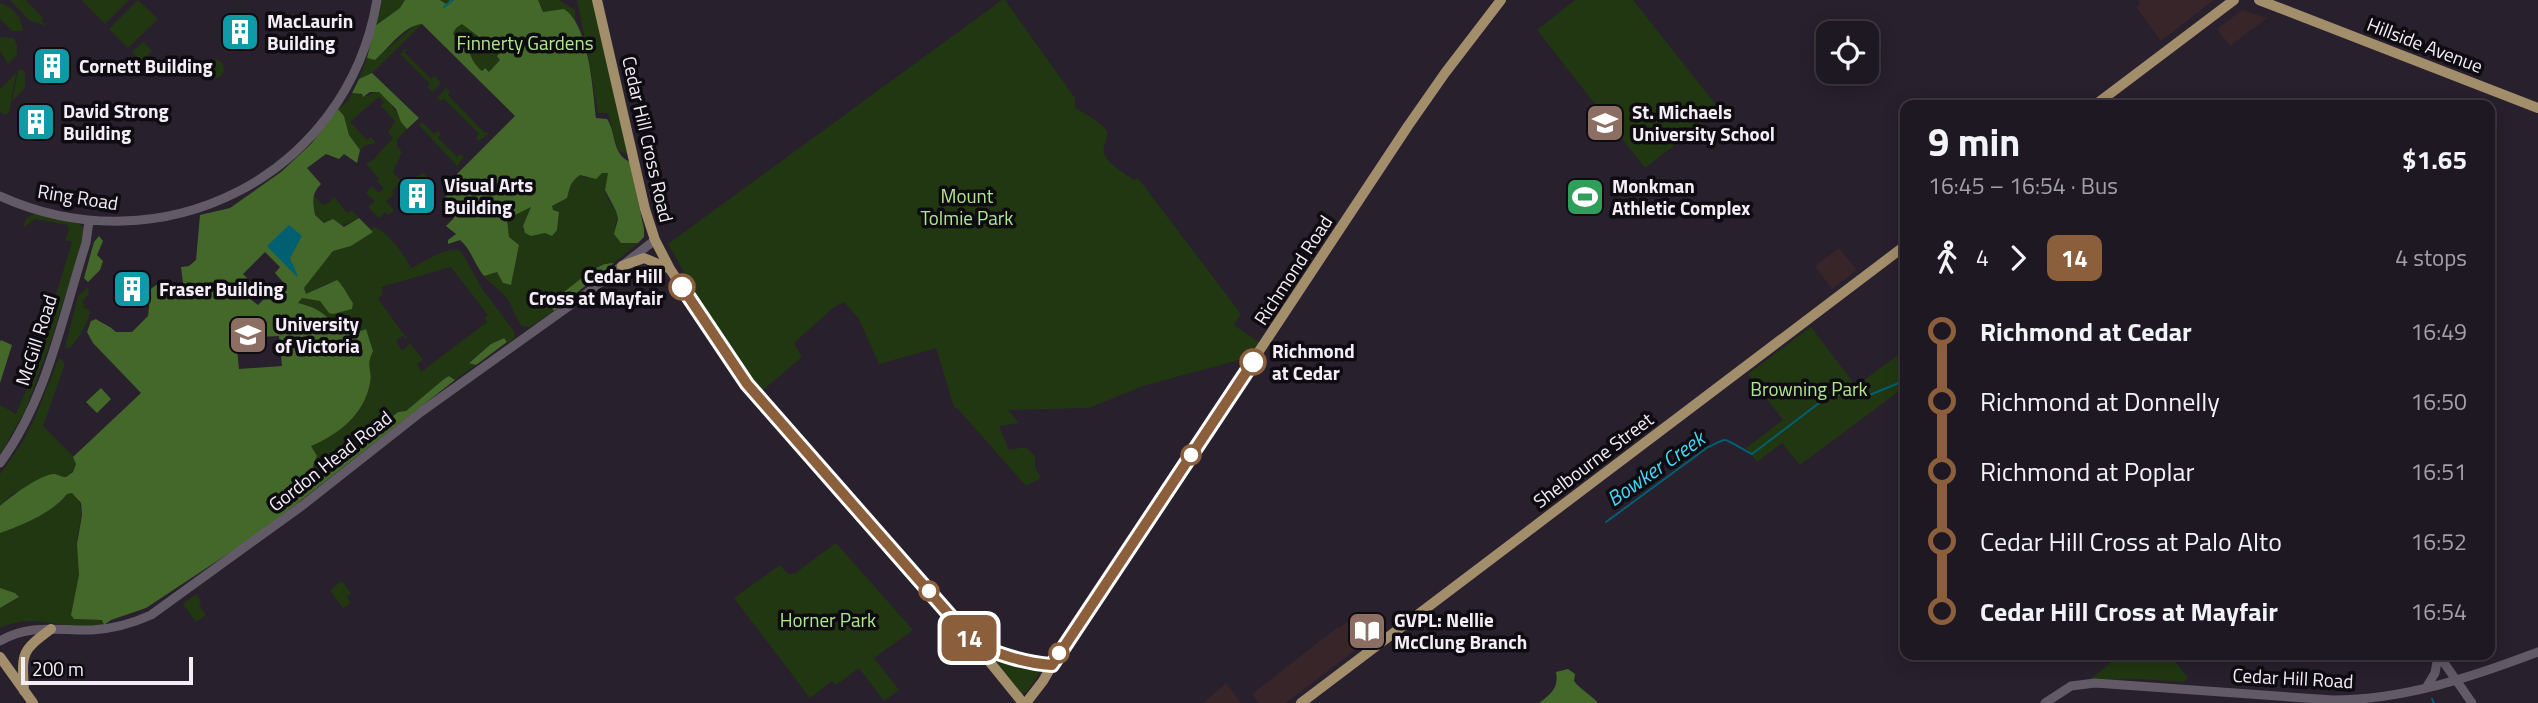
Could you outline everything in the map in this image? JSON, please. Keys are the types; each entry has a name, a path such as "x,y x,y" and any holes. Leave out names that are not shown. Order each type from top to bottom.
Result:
{"main road":[{"name":"Cedar Hill Cross Road","path":"597,0 639,185 655,240 670,269 747,384 1024,703"},
{"name":"Richmond Road","path":"1024,703 1043,681 1423,105 1502,0"},
{"path":"2217,13 2219,0"},
{"path":"2102,100 2234,0"},
{"name":"Hillside Avenue","path":"2259,0 2538,108"},
{"name":"Shelbourne Street","path":"1301,703 1900,249"},
{"path":"622,266 644,258 670,269"},
{"path":"24,691 24,655 32,643 51,629"},
{"path":"0,657 5,671 33,703"}],"street":[{"name":"Ring Road","path":"0,196 27,207 89,220 135,222 193,211 239,192 279,166 319,128 343,95 367,43 377,0"},
{"name":"McGill Road","path":"0,463 20,434 36,400 86,243 89,220"},
{"name":"Gordon Head Road","path":"0,641 24,630 92,630 126,626 150,615 303,505 437,400 655,240"},
{"name":"Cedar Hill Road","path":"2045,703 2059,692 2085,683 2333,700 2376,698 2456,680 2538,652"},
{"path":"2426,688 2435,673 2437,660"},
{"path":"2442,660 2472,703"}],"shaded area":[{"path":"2138,0 2214,0 2161,41 2136,7 2140,4"},
{"path":"2242,10 2267,18 2230,46 2217,29"},
{"path":"1839,248 1857,270 1832,289 1815,266"},
{"path":"1363,610 1377,629 1376,634 1286,703 1259,703 1252,694"},
{"path":"1226,683 1241,703 1203,703 1214,694"}],"green space":[{"path":"10,0 26,0 43,18 41,20 46,26 29,20"},
{"path":"81,0 129,0 105,24"},
{"path":"138,0 158,19 128,48 109,29"},
{"path":"378,0 405,0 406,1 375,26"},
{"path":"405,0 440,0 446,4 450,0 538,0 543,12 564,9 572,17 584,43 596,118 607,119 620,154 630,162 644,237 638,243 621,243 614,234 618,219 605,190 608,173 602,173 596,179 580,175 572,182 567,198 552,206 553,210 559,212 557,230 552,236 545,233 531,236 525,233 523,226 531,207 507,219 509,237 519,245 511,285 503,283 497,272 484,276 460,240 448,244 448,240 456,234 446,226 454,218 442,200 452,190 455,176 515,116 422,24 409,28 375,60 367,58 375,26 400,8","holes":["462,24 500,53 497,56 500,60 489,72 485,68 482,71 473,60 469,47 453,34"]},
{"name":"Finnerty Gardens","path":"418,0 559,0 575,10 575,20 590,64 577,0 593,0 628,155 618,150 608,113 598,113 590,65 579,78 482,80"},
{"name":"Mount Tolmie Park","path":"1005,0 1075,98 1075,108 1107,131 1104,150 1106,157 1134,180 1138,178 1241,314 1234,325 1260,343 1250,357 1143,386 1089,408 1008,410 1019,423 999,426 1009,450 1025,447 1035,456 1035,467 1041,478 1026,486 954,407 936,348 879,364 859,319 844,302 834,307 794,343 802,357 762,391 723,338 668,244"},
{"path":"1575,0 1633,0 1720,110 1645,168 1537,30"},
{"path":"0,3 16,13 23,31 12,31 0,19"},
{"path":"416,24 422,24 372,73 359,79 367,58 375,60"},
{"path":"0,37 14,38 17,45 17,55 8,64 0,51"},
{"path":"143,42 152,51 141,62 132,52"},
{"path":"404,49 407,49 404,52 431,79 435,76 441,83 433,92 427,87 430,84 401,55 399,57"},
{"path":"210,59 218,59 224,69 218,79 210,79 204,73 204,65"},
{"path":"22,69 25,72 25,88 12,101 18,71"},
{"path":"16,73 9,113 4,115 0,111 0,89"},
{"path":"372,73 419,118 407,129 396,109 379,92 370,92 363,97 362,94 352,93 359,79"},
{"path":"446,88 450,92 448,95 485,133 489,132 479,141 476,138 479,134 444,99 441,101 437,98"},
{"path":"377,91 391,104 407,129 397,140 397,147 402,152 393,172 401,181 392,191 394,194 386,201 394,210 389,215 385,212 379,218 368,207 375,201 366,193 372,186 379,193 384,188 366,163 373,160 393,138 388,132 395,121 381,106 384,102 379,97 350,122 367,140 371,137 376,143 366,145 360,150 349,135 344,116 338,109 347,102 352,93 367,96"},
{"path":"338,109 344,116 349,135 360,150 357,163 344,154 339,159 326,154 307,168 321,184 314,195 315,215 324,223 333,219 344,227 359,218 373,232 351,246 333,251 304,288 306,294 337,280 353,303 352,309 333,314 329,313 320,301 302,298 298,303 319,311 343,333 366,329 373,351 369,365 370,383 362,405 349,422 331,436 311,446 317,456 313,466 315,469 323,466 348,444 398,412 406,411 444,379 449,376 455,380 258,534 146,608 104,625 102,620 74,619 71,615 79,575 77,544 82,515 81,503 72,493 67,494 46,512 0,533 0,506 42,477 55,474 66,477 73,472 76,464 73,457 141,393 93,343 87,332 91,321 96,319 116,332 132,332 148,316 151,289 156,285 164,286 166,292 174,292 183,283 181,267 189,266 196,260 200,215 230,208 281,172 311,144","holes":["265,252 280,267 275,273 284,283 258,305 249,298 258,289 243,274","279,336 282,366 239,369 236,338"]},
{"path":"422,122 434,134 438,131 441,134 438,138 457,157 460,154 464,157 457,166 419,125"},
{"path":"602,172 608,173 605,191 616,212 615,225 621,243 638,243 614,263 602,264 554,299 550,306 554,311 530,327 522,326 508,300 484,276 497,272 503,283 511,285 519,245 509,238 507,219 532,206 522,230 539,234 546,231 559,220 559,212 552,210 552,206 567,198 574,180 580,175 586,178"},
{"path":"424,173 434,185 423,191 415,184 417,181 414,178"},
{"path":"313,195 323,205 334,197 347,213 351,210 359,218 336,226 326,223 315,215"},
{"path":"36,213 77,223 83,227 85,233 26,409 0,455 0,405 16,414 29,383 72,242 65,240 68,225 35,219 23,228 26,218"},
{"path":"374,227 390,238 411,268 443,252 461,251 483,290 514,331 515,337 509,343 503,338 491,344 469,362 476,365 455,380 449,376 444,379 406,411 398,412 315,469 310,446 331,436 349,422 362,405 370,383 369,365 373,351 366,329 355,333 342,333 319,311 298,303 302,298 320,301 329,313 353,303 345,294 343,285 328,283 306,295 304,288 333,251 351,246 373,232 370,229","holes":["451,267 488,315 485,318 487,322 421,372 417,364 423,360 410,343 402,351 396,341 402,336 408,340 378,299 383,294 381,287"]},
{"path":"99,236 103,241 97,255 103,261 100,270 88,282 84,278 94,242"},
{"path":"614,263 554,311 550,306 590,272"},
{"path":"88,287 89,294 82,302 85,305 83,307 90,310 88,320 70,348 65,348 78,296"},
{"name":"Browning Park","path":"1811,327 1856,386 1900,353 1900,390 1800,465 1782,443 1757,462 1746,448 1783,420 1748,374"},
{"path":"504,338 507,342 476,365 469,363 491,344"},
{"path":"1,340 12,345 0,383 0,342"},
{"path":"59,358 64,362 64,367 43,426 76,459 75,467 66,477 51,475 11,495 0,506 0,474 34,420"},
{"path":"101,388 111,399 97,413 86,402"},
{"path":"72,493 81,510 77,544 79,578 76,613 78,620 102,620 104,625 80,626 29,621 0,628 0,608 19,598 15,593 0,588 0,533 36,518"},
{"name":"Horner Park","path":"836,543 913,630 874,658 899,690 884,701 859,668 836,685 832,681 810,698 734,598 780,565 788,574 794,574"},
{"path":"342,581 351,593 347,597 351,603 343,608 330,590"},
{"path":"0,588 15,593 19,597 0,608"},
{"path":"196,594 206,615 196,622 183,604"},
{"path":"994,659 1020,668 1038,670 1039,674 1027,692 1022,694"},
{"path":"2114,660 2174,660 2188,678 2184,682 2089,680"},
{"path":"1568,669 1575,674 1574,681 1598,703 1539,703 1553,690 1556,672"}],"water":[{"path":"289,225 302,236 290,258 297,277 267,246"}],"waterway":[{"path":"444,7 453,0"},
{"name":"Bowker Creek","path":"1606,522 1708,447 1727,440 1752,454 1827,397 1844,394 1860,399 1900,382"},
{"path":"2432,699 2434,703"}],"bus line":[{"name":"14","path":"682,287 747,384 976,645 1016,661 1035,664 1052,665 1253,362"}],"place":[{"name":"MacLaurin Building","path":"240,32"},
{"name":"Cornett Building","path":"52,66"},
{"name":"David Strong Building","path":"36,122"},
{"name":"St. Michaels University School","path":"1605,123"},
{"name":"Visual Arts Building","path":"417,196"},
{"name":"Monkman Athletic Complex","path":"1585,197"},
{"name":"Cedar Hill Cross at Mayfair","path":"682,287"},
{"name":"Fraser Building","path":"132,289"},
{"name":"University of Victoria","path":"248,335"},
{"name":"Richmond at Cedar","path":"1253,362"},
{"name":"GVPL: Nellie McClung Branch","path":"1367,631"}]}
